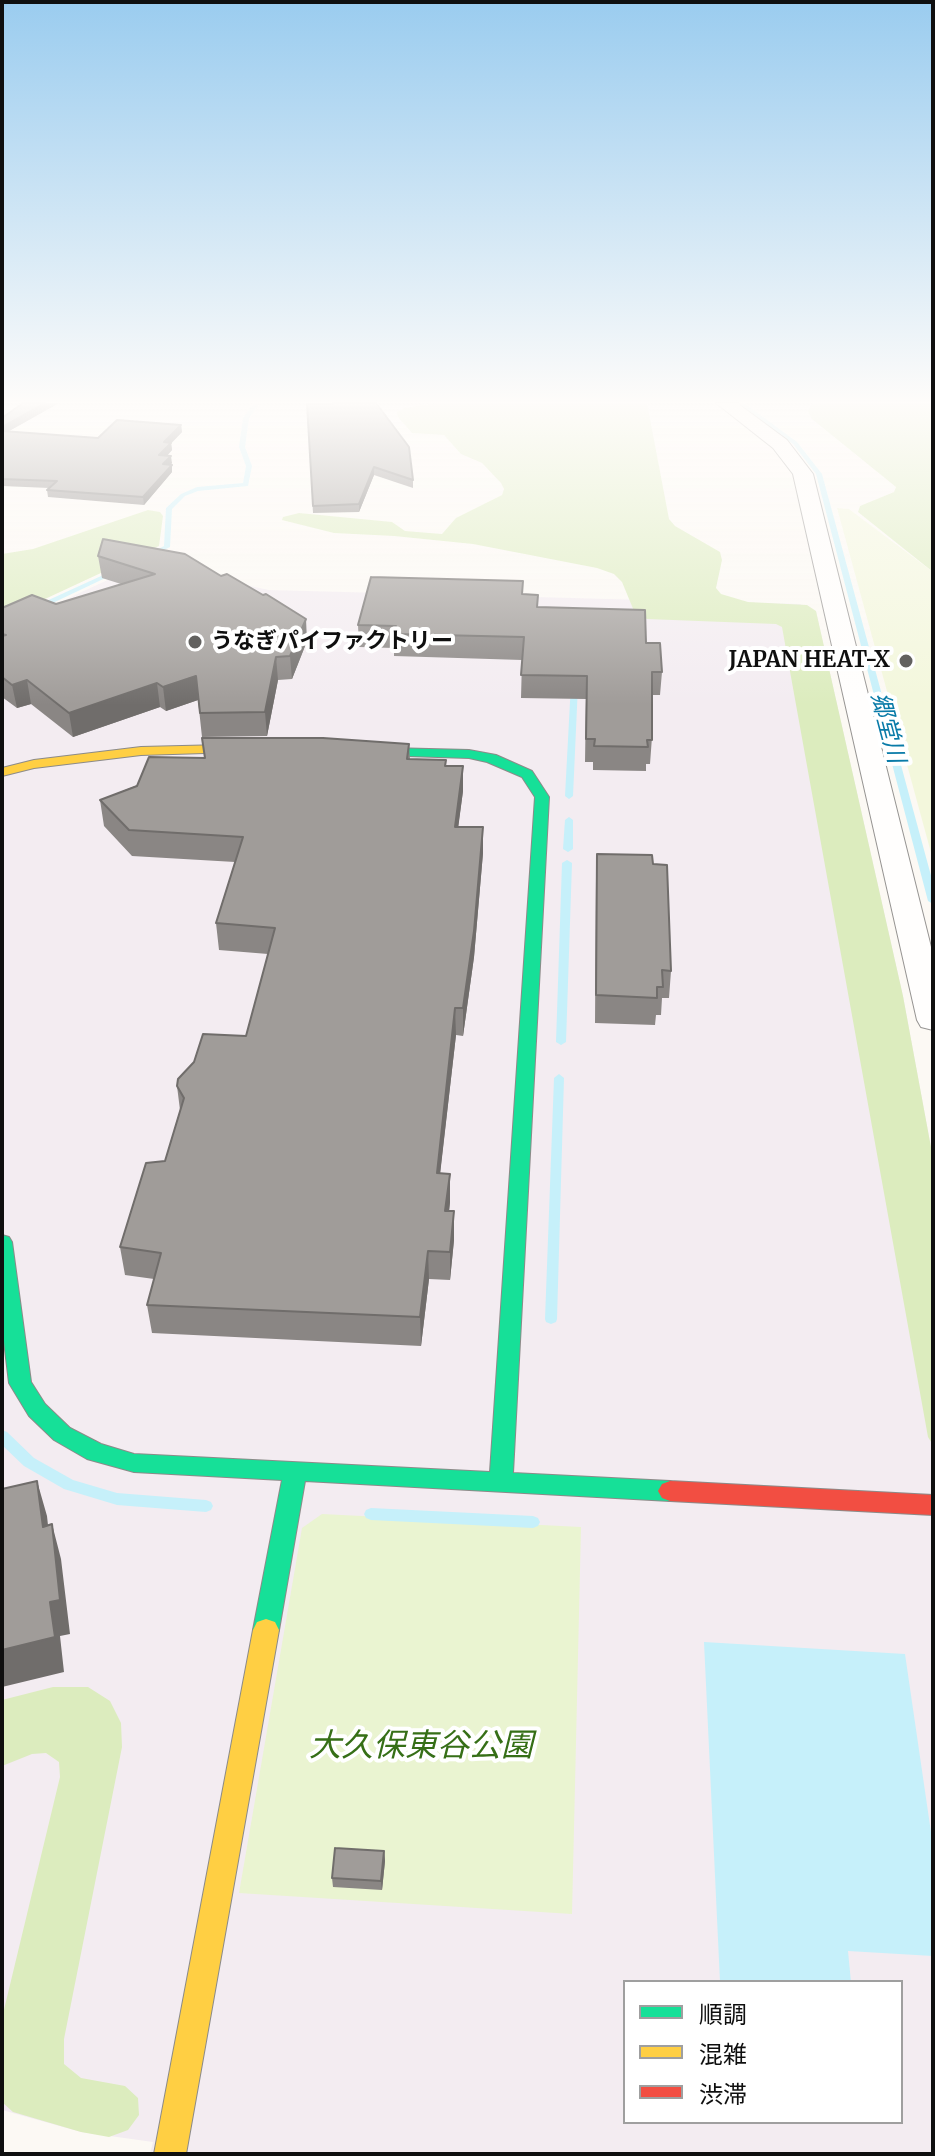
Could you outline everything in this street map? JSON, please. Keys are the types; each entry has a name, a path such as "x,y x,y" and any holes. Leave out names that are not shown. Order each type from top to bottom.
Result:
{"street":[{"path":"810,504 933,1020"},
{"path":"2,772 34,764 141,751 279,749"},
{"path":"326,750 469,754 491,758 527,774 542,797 501,1483"},
{"path":"2,1242 20,1383 37,1410 62,1434 95,1452 134,1463 933,1505"},
{"path":"170,2154 295,1473"}],"shaded area":[{"path":"144,563 269,590 800,604 816,611 903,996 933,1158 933,2154 150,2154 153,2142 81,2132 2,2110 2,629"}],"green space":[{"path":"485,504 666,504 669,519 675,526 720,552 722,560 716,588 721,594 748,602 807,605 816,611 903,996 933,1158 933,1445 928,1437 782,627 776,624 647,619 634,611 622,582 614,574 597,568 473,544 334,533 282,520 299,513 392,522 405,531 442,534 456,518"},
{"path":"933,504 933,572 858,512 860,506"},
{"name":"JAPAN HEAT-X","path":"837,508 849,509 933,572 933,860"},
{"path":"148,510 160,512 163,516 159,546 2,619 2,554 33,549"},
{"name":"大久保東谷公園","path":"322,1514 581,1527 572,1914 239,1893 302,1528"},
{"path":"53,1687 88,1687 110,1701 121,1723 122,1747 64,2039 64,2064 81,2078 125,2086 138,2098 139,2115 128,2130 109,2137 13,2112 2,2102 2,2018 60,1777 59,1762 46,1753 32,1754 2,1766 2,1700"}],"water":[{"path":"704,1642 905,1654 933,1846 933,1956 848,1951 851,1980 720,1980"}],"building":[{"path":"313,504 359,504 359,504"},
{"path":"103,539 185,554 221,576 227,574 266,594 306,619 290,656 276,657 265,712 200,713 196,676 163,687 157,683 69,713 27,680 12,685 2,677 2,636 6,635 2,634 2,608 32,595 56,604 155,574 98,556"},
{"path":"371,577 523,581 522,594 538,595 537,607 645,610 646,643 660,643 662,672 652,672 652,740 647,740 648,747 594,746 595,739 586,739 587,676 521,675 524,637 394,634 396,626 358,625"},
{"path":"202,738 323,738 409,744 407,759 446,760 445,766 463,766 455,827 483,827 474,931 463,1008 455,1008 437,1173 450,1174 445,1211 454,1211 450,1252 428,1251 420,1317 147,1305 161,1253 120,1247 146,1163 165,1161 184,1098 177,1086 178,1079 194,1062 203,1034 246,1036 275,928 216,923 243,837 129,830 100,800 137,786 149,757 205,758"},
{"path":"597,854 652,855 653,864 667,865 671,971 662,970 663,987 657,987 657,998 596,995"},
{"path":"37,1481 43,1527 52,1524 60,1600 50,1602 55,1637 2,1650 2,1489"},
{"path":"335,1848 384,1851 381,1881 332,1878"}],"waterway":[{"path":"148,556 167,547 169,508 174,504"},
{"name":"郷堂川","path":"827,504 933,901"},
{"path":"35,608 114,572"},
{"path":"569,796 574,685"},
{"path":"568,849 569,820"},
{"path":"561,1042 567,863"},
{"path":"551,1319 559,1078"},
{"path":"549,1360 549,1368"},
{"path":"2,1436 29,1462 69,1485 117,1499 206,1506"},
{"path":"371,1514 533,1522"}],"traffic: fast":[{"path":"349,751 469,754 491,758 527,774 542,797 501,1483"},
{"path":"2,1242 20,1383 37,1410 62,1434 95,1452 134,1463 670,1491"},
{"path":"266,1630 295,1473"}],"traffic: slow":[{"path":"2,772 34,764 141,751 264,748"},
{"path":"170,2154 266,1630"}],"traffic: jam":[{"path":"670,1491 933,1505"}],"place":[{"name":"うなぎパイファクトリー","path":"195,642"},
{"name":"JAPAN HEAT-X","path":"906,661"}]}
